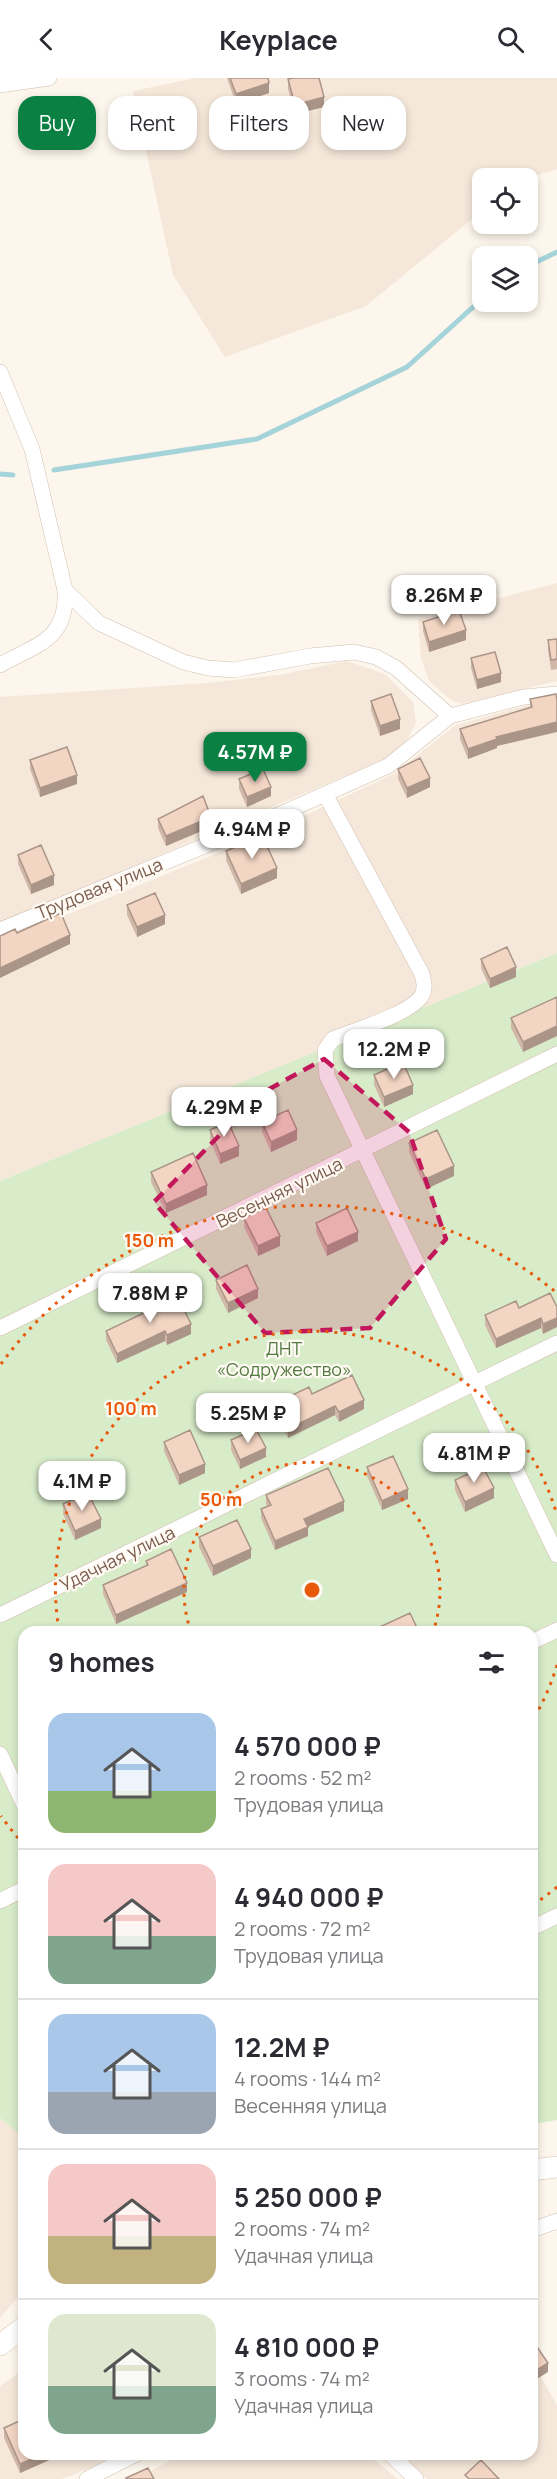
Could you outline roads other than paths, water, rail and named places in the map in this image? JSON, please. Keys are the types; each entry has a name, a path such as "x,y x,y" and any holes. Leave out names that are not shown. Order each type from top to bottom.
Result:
{"street":[{"path":"0,85 49,78"},
{"path":"0,372 32,450 65,590 66,606 63,620 51,638 0,665"},
{"path":"65,590 99,623 183,662 208,668 234,670 310,656 354,652 376,657 396,668 450,716"},
{"name":"Трудовая улица","path":"0,930 388,766 450,716 524,697 557,694"},
{"path":"325,794 422,974 425,986 421,996 409,1008 333,1039 325,1050 327,1076 557,1555"},
{"name":"Весенняя улица","path":"0,1328 557,1054"},
{"name":"Удачная улица","path":"0,1615 557,1343"},
{"path":"538,1639 557,1630"},
{"path":"0,1754 18,1792"},
{"path":"0,1901 18,1893"},
{"path":"538,1925 557,1916"},
{"path":"538,2169 557,2167"},
{"path":"538,2228 557,2221"},
{"path":"0,2345 18,2332"},
{"path":"87,2479 124,2460"},
{"path":"396,2460 416,2479"}],"waterway":[{"path":"538,261 557,252"},
{"path":"54,470 257,439 407,367 472,308"},
{"path":"0,474 13,475"}],"park label":[{"name":"ДНТ «Содружество»","path":"284,1358"}]}
